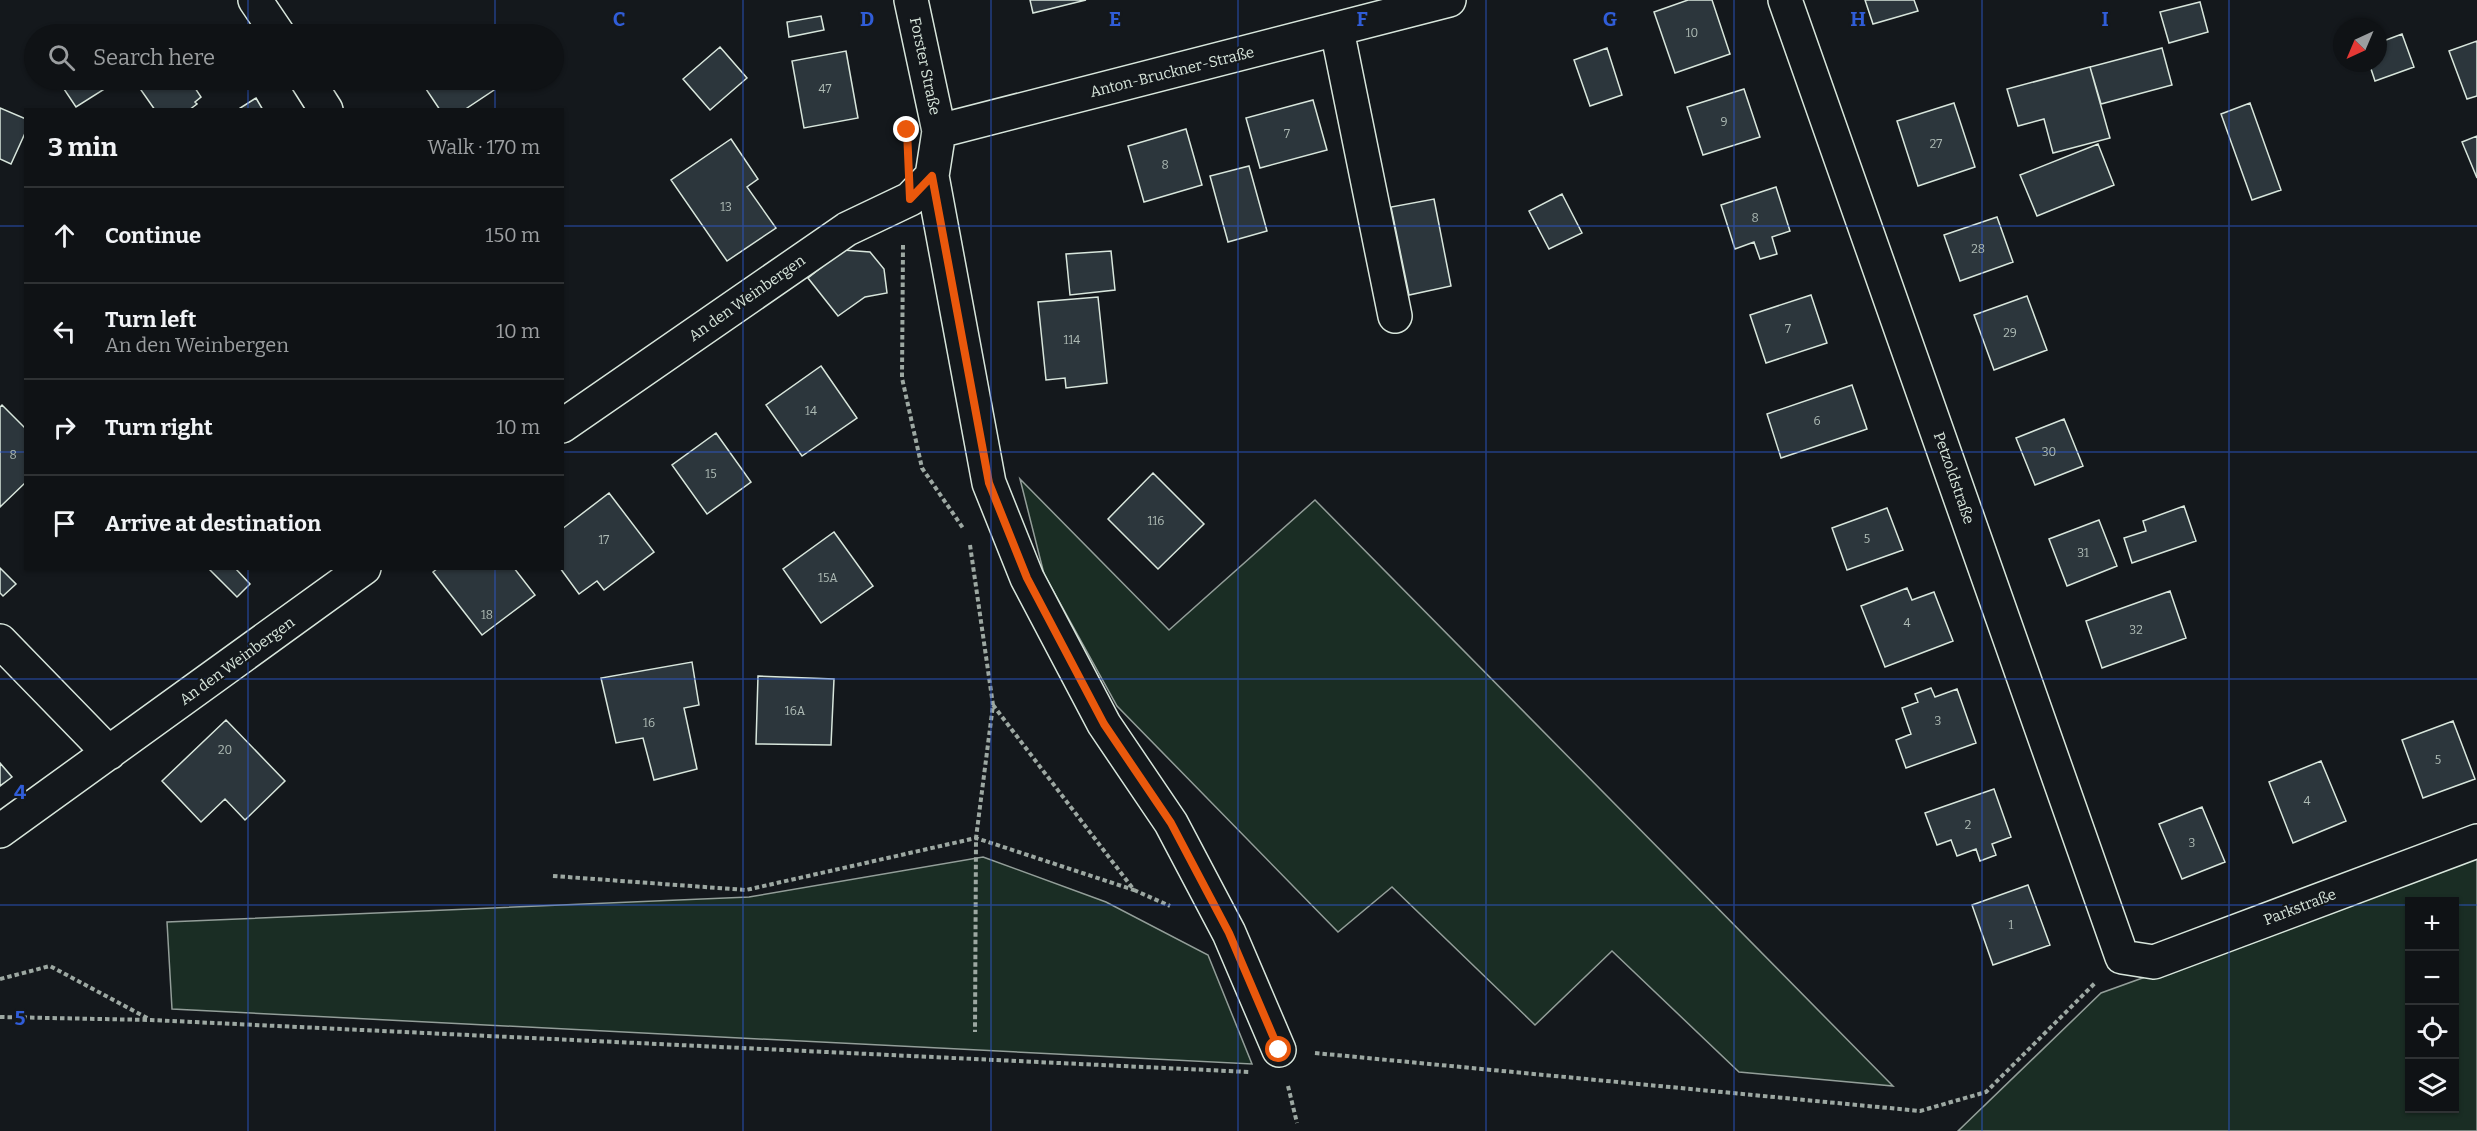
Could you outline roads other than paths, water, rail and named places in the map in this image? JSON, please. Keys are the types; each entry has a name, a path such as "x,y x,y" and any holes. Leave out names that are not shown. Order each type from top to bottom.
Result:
{"street":[{"path":"255,0 271,24"},
{"name":"Forster Straße","path":"911,0 939,132"},
{"name":"Anton-Bruckner-Straße","path":"939,132 1449,0"},
{"name":"Petzoldstraße","path":"1785,0 2122,957"},
{"path":"1337,30 1395,316"},
{"path":"313,90 325,108"},
{"path":"939,132 921,187 989,483 1027,578 1104,724 1171,823 1229,933 1270,1061"},
{"name":"An den Weinbergen","path":"564,425 847,228 921,187"},
{"name":"An den Weinbergen","path":"0,831 361,570"},
{"path":"0,641 109,753"},
{"name":"Parkstraße","path":"2122,957 2154,962 2477,841"}]}
